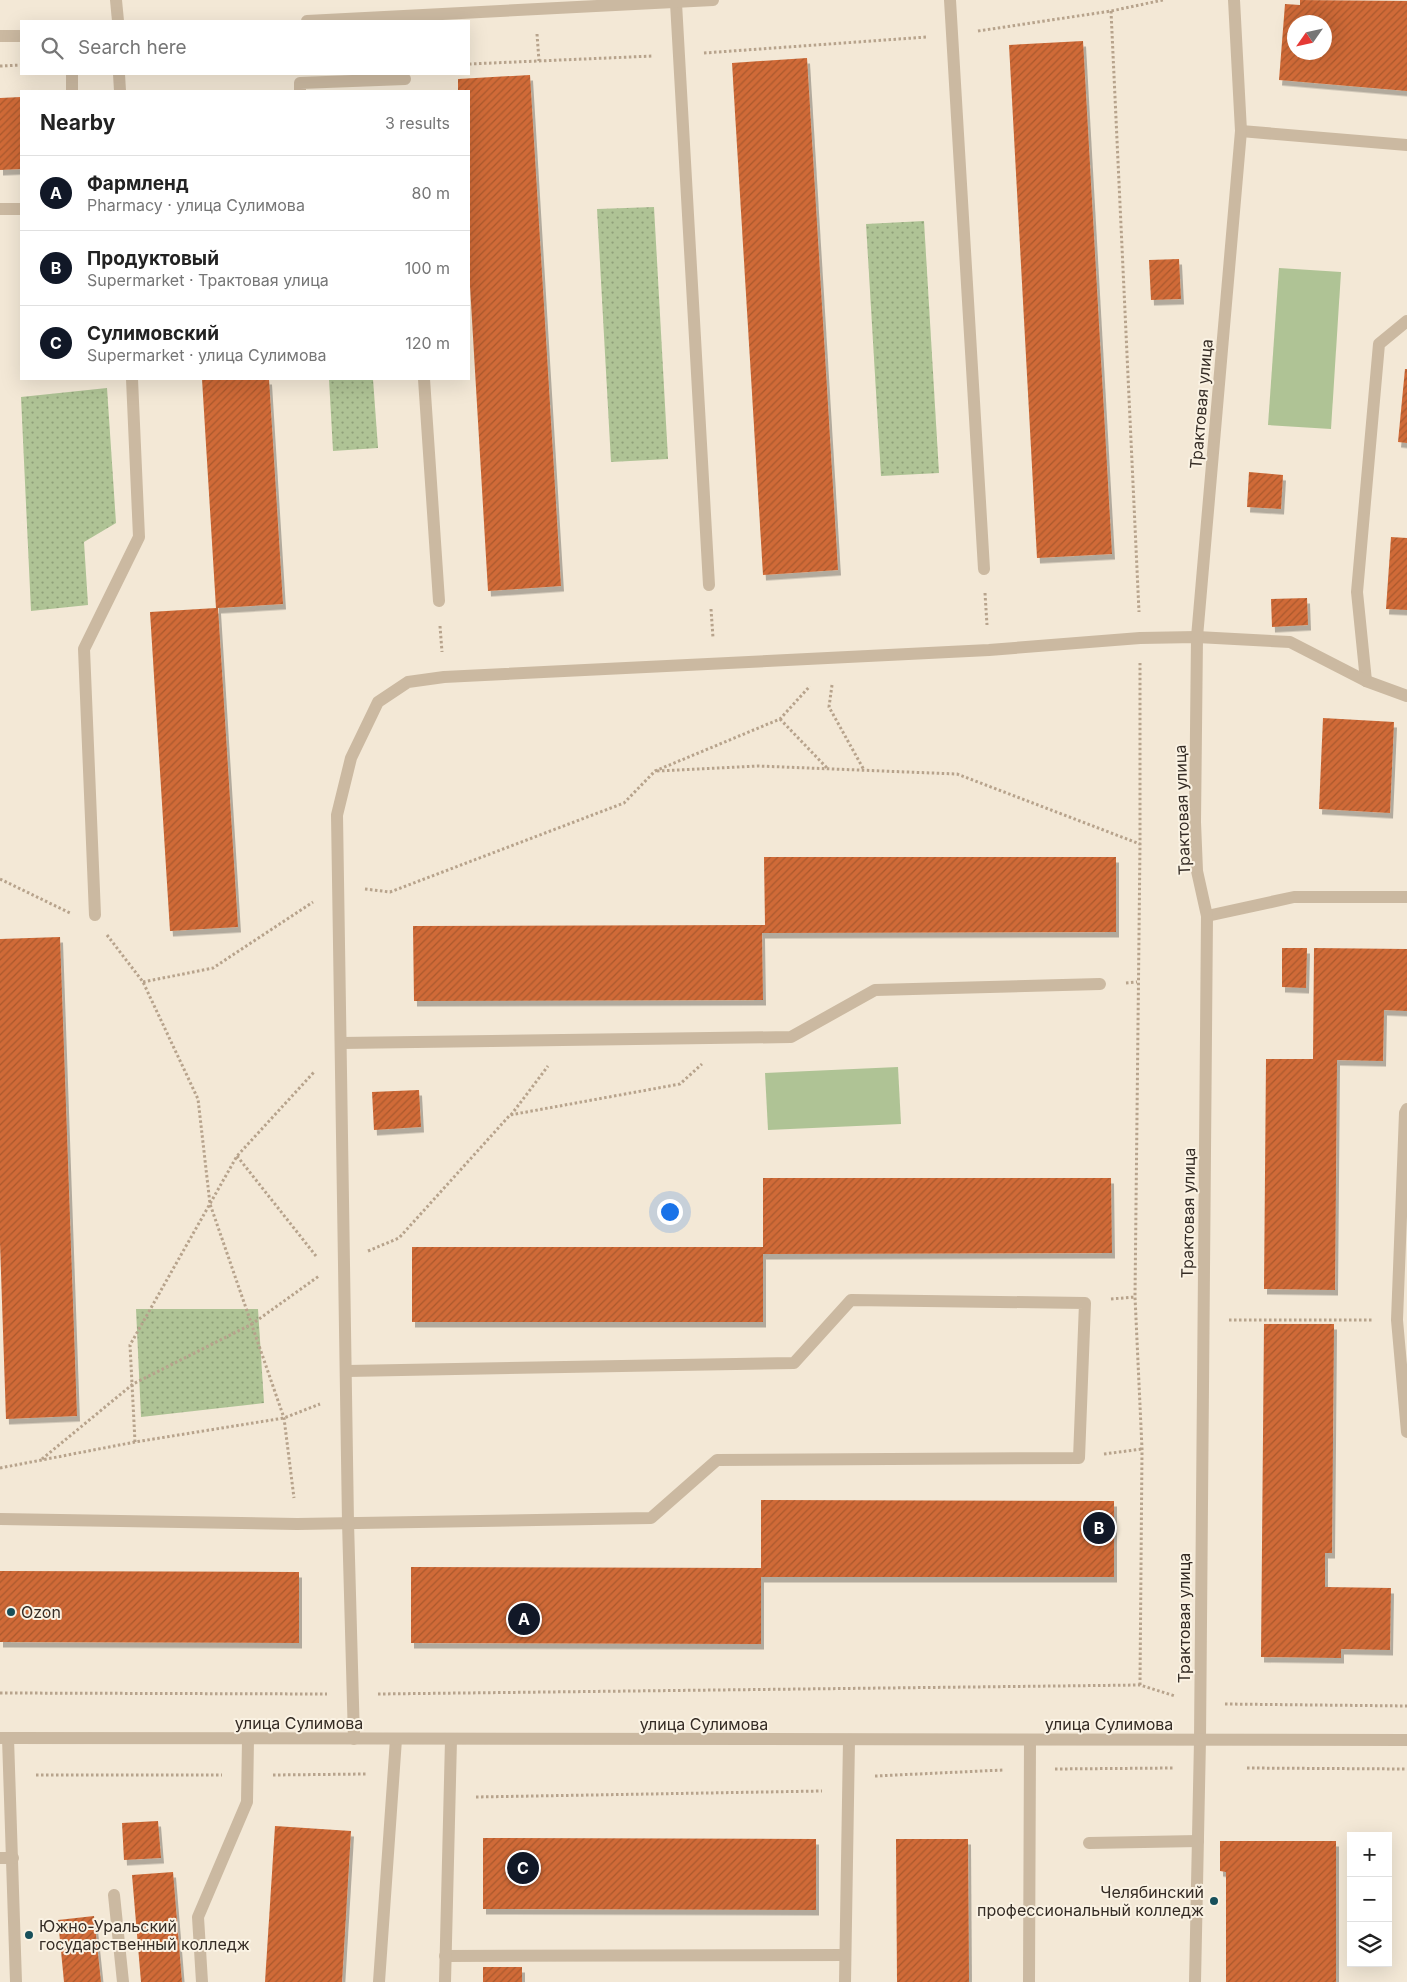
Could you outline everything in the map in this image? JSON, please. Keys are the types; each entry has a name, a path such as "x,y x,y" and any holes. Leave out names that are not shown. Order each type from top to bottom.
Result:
{"street":[{"path":"116,0 118,20"},
{"path":"354,20 401,19 532,5 676,3 713,0"},
{"path":"950,0 984,569"},
{"name":"Трактовая улица","path":"1195,1982 1200,1768 1207,916 1197,871 1195,822 1197,637 1241,131 1234,0"},
{"path":"676,3 709,585"},
{"path":"0,36 20,36"},
{"path":"72,75 72,90"},
{"path":"119,75 120,90"},
{"path":"300,90 300,83 405,81"},
{"path":"1241,131 1407,146"},
{"path":"0,209 20,209"},
{"path":"1366,681 1357,592 1379,344 1407,321"},
{"path":"96,915 84,649 139,537 132,380"},
{"path":"424,380 439,601"},
{"path":"354,1740 348,1522 337,815 351,758 378,702 408,682 444,678 989,650 1140,638 1197,637 1290,642 1366,681 1407,696"},
{"path":"1207,916 1294,897 1407,897"},
{"path":"341,1043 791,1037 875,990 1100,984"},
{"path":"1407,1109 1405,1113 1401,1326 1407,1432"},
{"path":"0,1519 298,1524 651,1518 717,1460 1078,1458 1085,1302 851,1300 794,1363 346,1371"},
{"path":"4,1738 9,1775 6,1858 16,1982"},
{"name":"улица Сулимова","path":"4,1738 354,1740 1407,1740"},
{"path":"202,1982 198,1917 247,1802 248,1739"},
{"path":"379,1982 396,1740"},
{"path":"445,1982 448,1797 451,1740"},
{"path":"846,1982 849,1740"},
{"path":"1029,1982 1030,1740"},
{"path":"1089,1843 1198,1840"},
{"path":"114,1895 123,1982"},
{"path":"445,1956 846,1955"}],"path":[{"path":"470,64 678,55 952,35 1111,11 1163,0"},
{"path":"1111,11 1140,638 1140,844 1135,1297 1142,1449 1140,1685"},
{"path":"0,66 20,65"},
{"path":"984,569 989,650"},
{"path":"709,585 715,663"},
{"path":"439,601 444,678"},
{"path":"836,657 829,707 864,770"},
{"path":"143,982 214,968 338,886 390,892 624,803 655,771 780,719 836,657"},
{"path":"780,719 828,769"},
{"path":"655,771 758,766 957,774 1140,844"},
{"path":"0,879 76,916"},
{"path":"102,929 143,982 198,1099 210,1204 284,1418 298,1524"},
{"path":"510,1115 680,1084 730,1038"},
{"path":"42,1459 132,1384 252,1324 328,1270 344,1261 399,1238 510,1115 567,1041"},
{"path":"136,1442 130,1345 237,1156 341,1043"},
{"path":"237,1156 328,1270"},
{"path":"1203,1320 1401,1326"},
{"path":"0,1468 136,1442 284,1418 346,1393"},
{"path":"1078,1458 1142,1449"},
{"path":"0,1693 353,1694 1140,1685 1200,1703 1407,1706"},
{"path":"448,1797 820,1792 849,1777 1030,1769 1407,1769"},
{"path":"9,1775 394,1774"}],"green space":[{"path":"654,207 668,459 611,462 597,209"},
{"path":"924,221 939,473 881,476 866,224"},
{"path":"1279,268 1341,272 1331,429 1268,425"},
{"path":"329,380 373,380 378,448 333,451"},
{"path":"107,388 116,523 84,542 88,605 31,611 21,397"},
{"path":"898,1067 901,1124 768,1130 765,1073"},
{"path":"136,1309 258,1309 264,1403 141,1417"}],"building":[{"path":"1300,0 1407,1 1407,91 1279,80 1285,4 1300,5"},
{"path":"1083,41 1112,554 1037,558 1009,45"},
{"path":"807,58 838,570 763,575 732,63"},
{"path":"530,75 561,586 488,591 470,286 470,90 458,90 458,79"},
{"path":"20,97 20,169 0,170 0,98"},
{"path":"1179,259 1181,299 1151,300 1149,260"},
{"path":"1405,369 1407,369 1407,443 1398,442"},
{"path":"202,380 269,380 283,604 218,608 238,927 170,931 150,612 216,608"},
{"path":"1249,472 1283,475 1281,509 1247,507"},
{"path":"1391,537 1407,538 1407,610 1386,609"},
{"path":"1307,598 1308,625 1272,627 1271,599"},
{"path":"1323,718 1394,722 1390,813 1319,809"},
{"path":"764,857 1116,857 1116,932 762,933 763,1000 414,1001 413,926 765,925"},
{"path":"60,937 77,1416 6,1419 0,1243 0,939"},
{"path":"1282,948 1307,948 1306,988 1282,987"},
{"path":"1314,948 1407,949 1407,1011 1384,1010 1383,1061 1337,1060 1335,1290 1264,1289 1266,1059 1313,1059"},
{"path":"419,1090 421,1127 374,1130 372,1092"},
{"path":"763,1178 1111,1178 1112,1253 763,1254 763,1322 412,1322 412,1247 763,1247"},
{"path":"1264,1324 1334,1324 1332,1553 1325,1553 1325,1587 1391,1588 1390,1650 1341,1649 1341,1658 1261,1657"},
{"path":"761,1500 1114,1501 1114,1577 761,1577 761,1644 411,1643 411,1567 761,1568"},
{"path":"0,1571 299,1572 299,1643 0,1642"},
{"path":"158,1821 161,1858 124,1860 122,1823"},
{"path":"275,1826 351,1831 342,1982 265,1982"},
{"path":"483,1838 816,1839 816,1910 483,1909"},
{"path":"896,1839 968,1839 969,1982 897,1982"},
{"path":"1220,1841 1336,1841 1336,1982 1226,1982 1226,1872 1220,1871"},
{"path":"173,1872 182,1982 141,1982 132,1875"},
{"path":"94,1916 101,1982 64,1982 58,1920"},
{"path":"483,1967 522,1967 522,1982 483,1982"}],"place":[{"name":"Продуктовый","path":"1099,1528"},
{"name":"Ozon","path":"11,1612"},
{"name":"Фармленд","path":"524,1619"},
{"name":"Сулимовский","path":"523,1868"},
{"name":"Челябинский профессиональный колледж","path":"1214,1901"},
{"name":"Южно-Уральский государственный колледж","path":"29,1935"}]}
